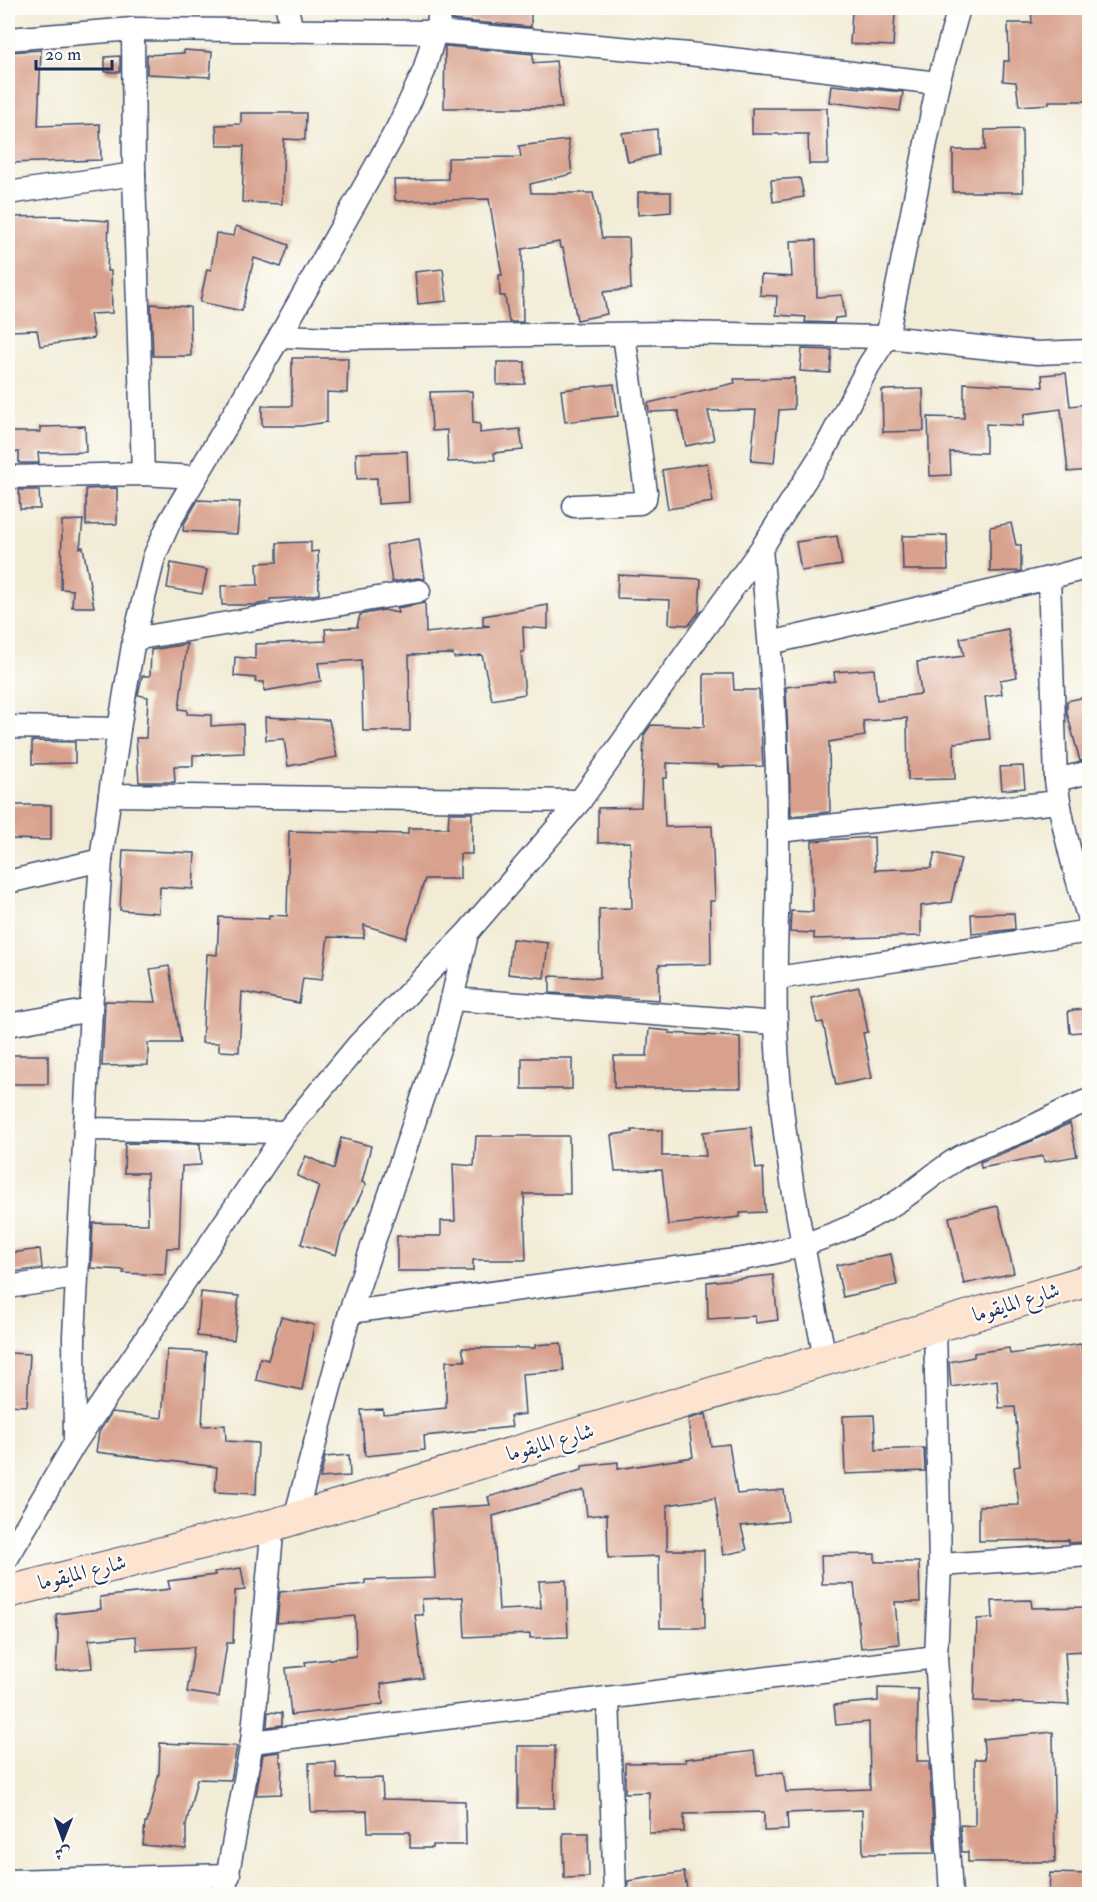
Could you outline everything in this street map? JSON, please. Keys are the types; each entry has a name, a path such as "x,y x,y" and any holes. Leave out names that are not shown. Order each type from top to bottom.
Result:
{"street":[{"path":"287,8 292,31"},
{"path":"75,1443 76,1278 101,860 134,639 154,557 170,521 195,477 280,336 398,128 424,70 442,8"},
{"path":"8,1557 75,1443 286,1132 358,1045 467,933 580,801 761,549 825,449 868,365 887,337 938,83 959,8"},
{"path":"133,29 134,174 143,474"},
{"path":"8,39 133,29 436,32 689,54 938,83"},
{"path":"8,193 134,174"},
{"path":"280,336 336,338 669,333 887,337 1037,353 1089,351"},
{"path":"574,506 640,503 645,499 646,492 624,335"},
{"path":"8,477 143,474 195,477"},
{"path":"761,549 770,643 778,831 776,1023 782,1102 803,1245 825,1359"},
{"path":"770,643 1089,567"},
{"path":"1049,578 1057,791 1068,847 1089,923"},
{"path":"134,639 419,591"},
{"path":"8,728 119,729"},
{"path":"778,831 1057,791 1089,772"},
{"path":"110,795 580,801"},
{"path":"8,882 101,860"},
{"path":"777,978 1089,931"},
{"path":"8,1881 227,1885 252,1742 284,1522 440,1046 467,933"},
{"path":"452,999 776,1023"},
{"path":"8,1025 91,1010"},
{"path":"351,1312 742,1259 803,1245 848,1228 899,1201 952,1162 970,1152 1025,1130 1089,1100"},
{"path":"86,1128 286,1132"},
{"path":"8,1287 76,1278"},
{"name":"شارع المايقوما","path":"8,1592 284,1522 1089,1280"},
{"path":"935,1326 940,1565 936,1658 951,1894"},
{"path":"940,1565 1089,1555"},
{"path":"252,1742 936,1658"},
{"path":"609,1698 615,1894"}],"building":[{"path":"455,8 531,8 531,27 453,20"},
{"path":"1031,8 1089,8 1086,101 1049,101 1049,104 1019,106 1016,82 1003,81 1004,61 1009,61 1008,23 1032,23"},
{"path":"852,11 895,13 893,46 850,44"},
{"path":"445,46 533,54 533,63 556,61 562,108 444,108"},
{"path":"41,50 38,126 100,124 101,160 8,163 8,52"},
{"path":"184,50 212,52 210,77 147,74 147,55 184,53"},
{"path":"120,56 120,72 105,72 105,57"},
{"path":"831,85 903,92 900,111 829,102"},
{"path":"752,108 827,108 828,164 809,164 808,134 752,134"},
{"path":"241,113 306,113 305,140 284,139 282,204 242,202 244,146 217,146 216,125 241,124"},
{"path":"657,129 658,155 628,162 622,133"},
{"path":"1022,129 1023,192 953,192 953,150 985,150 985,130"},
{"path":"568,140 572,174 530,184 531,193 593,193 602,238 629,238 631,289 603,292 607,314 577,320 563,248 560,248 559,242 522,249 523,322 509,322 505,296 500,296 499,275 502,275 489,199 399,201 395,200 394,180 448,179 448,158 521,157 519,146"},
{"path":"800,178 804,197 773,202 771,180"},
{"path":"638,192 671,192 671,212 638,215"},
{"path":"65,216 65,218 109,221 107,271 111,271 112,313 90,314 94,338 40,346 37,330 10,331 8,217"},
{"path":"236,226 289,245 281,267 254,258 242,311 200,302 207,269 211,270 216,233 234,236"},
{"path":"816,240 817,297 842,295 845,317 835,318 834,323 805,322 806,317 776,315 777,296 760,295 761,275 792,277 790,241"},
{"path":"443,269 447,301 418,304 415,272"},
{"path":"151,304 190,307 191,356 153,356"},
{"path":"802,349 832,350 830,373 800,371"},
{"path":"292,358 348,358 347,393 327,392 327,422 301,426 262,426 262,406 292,406"},
{"path":"497,362 525,362 525,384 497,385"},
{"path":"1066,373 1070,406 1089,404 1089,470 1068,472 1061,409 1024,414 1023,426 986,424 986,453 950,452 951,475 930,476 928,417 964,418 964,383 1043,387 1042,375"},
{"path":"794,378 794,409 779,410 774,463 751,461 756,410 708,411 714,440 686,446 678,411 649,412 648,403 735,383 734,379"},
{"path":"614,384 618,416 565,422 561,390"},
{"path":"923,389 924,431 883,432 882,390"},
{"path":"472,391 473,423 480,424 480,433 520,429 523,450 494,453 495,460 448,462 447,430 432,431 430,392"},
{"path":"85,426 86,452 38,453 39,463 19,463 19,452 8,452 8,432 40,432 40,427"},
{"path":"407,451 409,502 378,504 377,478 357,479 356,453"},
{"path":"707,463 713,502 668,509 662,470"},
{"path":"117,488 117,524 86,525 86,489"},
{"path":"19,490 39,490 40,509 20,509"},
{"path":"198,500 240,502 237,534 183,531 184,524"},
{"path":"83,520 80,548 83,547 94,607 72,607 73,590 61,589 62,521"},
{"path":"1011,523 1016,545 1021,545 1021,571 990,572 990,527"},
{"path":"947,535 948,570 903,570 902,536"},
{"path":"837,536 842,565 801,571 796,542"},
{"path":"419,539 425,579 392,582 386,545"},
{"path":"311,542 311,552 318,551 319,594 270,599 270,602 255,605 222,605 221,586 258,585 257,563 277,562 277,543"},
{"path":"171,563 207,570 202,594 167,588"},
{"path":"618,575 701,579 699,612 689,625 669,624 670,600 617,598"},
{"path":"425,603 426,633 490,626 483,625 483,616 548,605 548,629 523,627 524,652 521,652 525,694 492,700 482,655 454,658 453,654 409,655 410,731 363,731 361,660 318,663 321,681 264,691 264,682 255,682 256,678 234,676 235,657 255,659 255,644 326,641 325,629 357,627 360,615 384,610 398,613 397,608"},
{"path":"1008,629 1017,677 1000,680 1002,694 985,697 990,739 954,743 955,779 908,780 907,718 863,721 865,736 829,742 830,812 791,816 786,687 835,681 834,672 874,669 877,700 921,694 917,662 964,656 960,638"},
{"path":"187,644 179,709 187,710 187,714 211,715 211,726 243,724 244,753 193,755 193,766 174,766 175,782 139,782 136,738 146,738 148,697 138,695 142,676 150,676 151,650"},
{"path":"704,674 733,674 734,690 759,690 763,766 718,767 718,765 667,763 667,778 663,778 665,827 712,826 715,901 710,901 711,964 659,965 659,1000 550,993 550,976 600,978 599,909 632,908 630,842 598,843 598,808 641,807 644,735 651,725 704,727"},
{"path":"1089,696 1089,759 1080,761 1067,713 1067,701"},
{"path":"265,717 329,720 337,757 288,766 284,739 266,740"},
{"path":"32,741 75,742 75,763 32,764"},
{"path":"1023,766 1025,788 1002,790 1000,767"},
{"path":"8,805 51,805 51,840 8,839"},
{"path":"449,813 472,813 472,854 460,854 460,879 425,879 406,938 364,925 364,938 328,937 322,980 303,978 299,1003 242,992 239,1052 219,1051 219,1043 202,1043 207,954 217,955 219,917 269,919 269,915 287,916 289,831 408,834 408,828 448,828"},
{"path":"874,837 875,870 931,868 935,853 961,859 951,902 921,906 921,936 814,939 814,933 790,932 791,911 813,912 812,841"},
{"path":"123,850 195,853 193,889 160,887 159,913 120,910"},
{"path":"1014,913 1015,929 972,934 971,914"},
{"path":"512,939 548,943 544,978 508,974"},
{"path":"169,966 181,1043 148,1043 148,1065 102,1066 105,1001 156,1002 150,969"},
{"path":"859,987 868,1032 863,1033 872,1078 836,1085 823,1022 817,1023 811,998"},
{"path":"1089,1008 1089,1031 1070,1033 1068,1011"},
{"path":"649,1029 670,1031 669,1033 740,1037 741,1088 614,1088 614,1056 647,1056"},
{"path":"8,1055 48,1055 48,1084 8,1084"},
{"path":"522,1058 572,1058 572,1089 522,1089"},
{"path":"1070,1123 1077,1156 1044,1162 1043,1156 981,1168 980,1162"},
{"path":"751,1127 756,1169 763,1168 765,1212 740,1213 740,1217 668,1225 662,1170 615,1171 611,1135 632,1132 632,1130 662,1130 662,1156 706,1156 703,1132"},
{"path":"476,1136 569,1136 570,1194 524,1194 526,1260 473,1260 473,1271 397,1271 397,1236 441,1236 441,1221 455,1221 453,1164 474,1166"},
{"path":"341,1138 371,1146 362,1182 366,1184 341,1236 336,1255 301,1244 319,1186 297,1176 306,1156 334,1169"},
{"path":"125,1143 200,1144 201,1165 182,1166 179,1248 167,1248 165,1275 123,1273 124,1270 91,1268 93,1223 148,1224 147,1173 124,1173"},
{"path":"998,1206 1014,1273 964,1284 949,1217"},
{"path":"40,1249 42,1268 14,1272 11,1253"},
{"path":"891,1254 897,1285 843,1297 836,1265"},
{"path":"773,1275 778,1320 756,1323 755,1316 708,1319 707,1282"},
{"path":"201,1292 239,1296 234,1340 197,1336"},
{"path":"281,1317 314,1325 302,1390 256,1380 260,1358 268,1360"},
{"path":"561,1343 564,1371 522,1374 525,1414 510,1416 512,1427 424,1436 425,1450 365,1456 361,1410 383,1409 383,1414 446,1408 446,1361 465,1361 462,1348 535,1348 535,1345"},
{"path":"1081,1344 1084,1363 1089,1363 1089,1542 1069,1543 1069,1540 979,1541 979,1506 1019,1505 1014,1467 1020,1466 1015,1407 999,1408 997,1380 951,1387 949,1362 974,1357 974,1353 1009,1348 1010,1354"},
{"path":"167,1350 206,1352 202,1426 225,1425 226,1441 258,1443 256,1494 215,1492 217,1467 96,1452 99,1432 112,1412 162,1418"},
{"path":"8,1353 30,1354 27,1406 8,1405"},
{"path":"706,1414 711,1446 729,1444 737,1494 784,1490 788,1521 741,1526 747,1550 723,1555 715,1498 667,1505 667,1550 704,1550 705,1628 660,1628 659,1556 608,1558 607,1514 587,1516 584,1490 493,1516 499,1610 541,1608 539,1581 566,1580 568,1637 530,1638 530,1634 465,1637 463,1597 422,1599 423,1615 415,1615 423,1678 381,1684 383,1704 291,1715 286,1668 306,1666 305,1662 356,1656 355,1616 277,1623 280,1592 365,1584 365,1580 435,1578 431,1509 490,1505 488,1497 582,1470 582,1466 618,1462 618,1469 693,1457 688,1419"},
{"path":"874,1415 876,1450 924,1448 925,1471 845,1474 843,1416"},
{"path":"349,1455 350,1476 320,1478 325,1457"},
{"path":"875,1554 875,1562 919,1562 920,1602 895,1602 899,1644 861,1648 854,1584 822,1584 821,1555"},
{"path":"241,1568 245,1590 235,1591 233,1643 227,1643 219,1697 187,1692 194,1647 137,1650 136,1636 89,1640 92,1668 56,1671 58,1635 56,1614 101,1609 100,1597 170,1589 168,1581 215,1575 214,1572"},
{"path":"1031,1600 1032,1608 1089,1607 1089,1651 1065,1652 1069,1705 974,1701 977,1619 993,1618 992,1601"},
{"path":"878,1688 918,1689 917,1761 929,1761 935,1853 863,1854 862,1810 787,1813 788,1830 764,1831 764,1812 684,1814 684,1832 649,1833 649,1792 625,1793 625,1763 686,1762 685,1759 754,1751 757,1775 783,1772 786,1792 870,1789 869,1722 836,1725 834,1705 878,1701"},
{"path":"268,1712 282,1713 282,1725 267,1727"},
{"path":"1053,1732 1055,1862 968,1862 968,1852 962,1852 960,1825 975,1826 975,1759 985,1759 983,1739"},
{"path":"160,1743 237,1746 231,1780 197,1779 186,1825 186,1849 143,1845 145,1823 147,1823 159,1773"},
{"path":"518,1746 555,1746 554,1808 518,1808"},
{"path":"280,1752 281,1794 256,1795 263,1754"},
{"path":"336,1762 337,1779 382,1778 383,1799 465,1801 466,1845 410,1848 410,1832 368,1832 367,1811 311,1812 309,1763"},
{"path":"563,1833 588,1833 589,1877 564,1878"},
{"path":"684,1872 688,1894 628,1894 628,1881"},
{"path":"1050,1873 1089,1874 1089,1894 1049,1894"}]}
